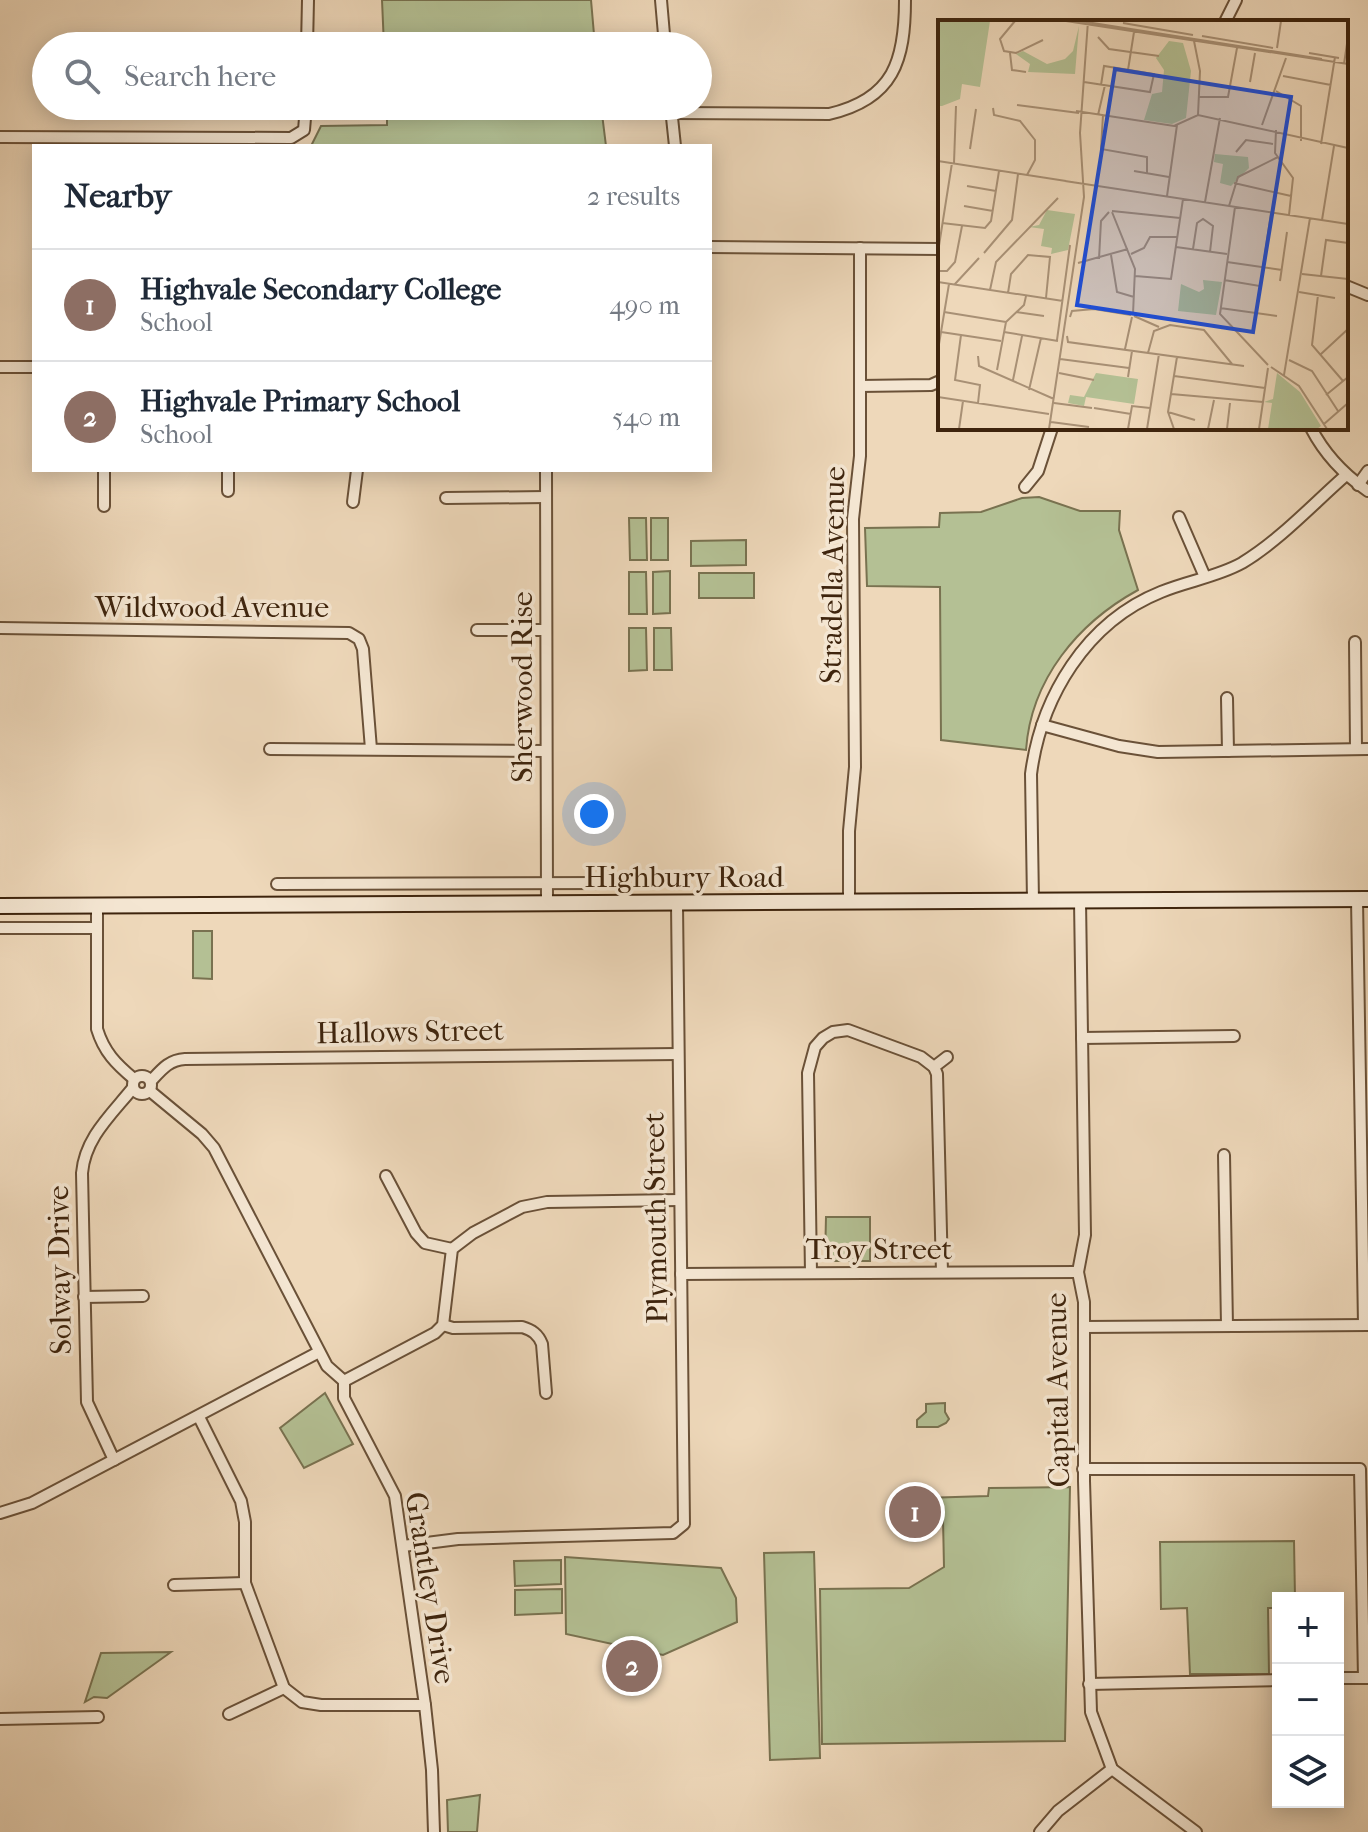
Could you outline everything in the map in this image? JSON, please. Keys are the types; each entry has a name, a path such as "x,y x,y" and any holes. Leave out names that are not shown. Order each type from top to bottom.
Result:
{"main road":[{"name":"Highbury Road","path":"0,906 1362,899"}],"street":[{"path":"307,32 308,0"},
{"path":"661,0 664,32"},
{"path":"712,110 829,114 850,109 879,90 892,76 903,47 905,0"},
{"path":"1226,20 1233,1"},
{"path":"0,137 291,138 301,134 306,120"},
{"path":"672,120 675,144"},
{"path":"712,247 938,249"},
{"name":"Stradella Avenue","path":"849,903 849,831 855,767 853,519 860,456 860,248"},
{"path":"1348,287 1368,295"},
{"path":"0,367 32,367"},
{"path":"860,386 931,385 938,382"},
{"path":"1025,487 1038,471 1051,430"},
{"path":"1312,430 1319,444 1345,476 1368,491"},
{"path":"1358,485 1368,471"},
{"path":"104,472 104,506"},
{"path":"228,472 228,491"},
{"path":"353,502 357,472"},
{"name":"Sherwood Rise","path":"546,472 547,904"},
{"path":"1033,901 1033,755 1042,725 1067,671 1101,631 1139,602 1240,563 1266,547 1345,476"},
{"path":"446,498 546,497"},
{"path":"1179,517 1205,577"},
{"name":"Wildwood Avenue","path":"0,628 349,633 359,639 363,649 371,749"},
{"path":"477,630 546,630"},
{"path":"1355,642 1356,749"},
{"path":"1227,698 1228,751"},
{"path":"1042,725 1145,750 1368,749"},
{"path":"270,749 546,751"},
{"path":"277,884 611,883"},
{"path":"1084,1327 1366,1325 1362,899"},
{"name":"Capital Avenue","path":"1080,901 1085,1235 1078,1272 1083,1287 1083,1469 1089,1684 1091,1712 1112,1769"},
{"name":"Plymouth Street","path":"403,1546 458,1539 664,1534 680,1530 685,1517 677,904"},
{"path":"97,907 97,1029 103,1047 133,1084 145,1077 150,1086"},
{"path":"0,928 97,928"},
{"path":"811,1273 808,1073 815,1047 833,1032 848,1030 921,1057 934,1067 938,1083 942,1272"},
{"path":"1082,1038 1234,1036"},
{"name":"Hallows Street","path":"150,1086 166,1065 185,1059 678,1054"},
{"path":"934,1067 947,1057"},
{"name":"Solway Drive","path":"114,1460 87,1402 82,1173 85,1156 95,1133 133,1084"},
{"name":"Grantley Drive","path":"150,1086 214,1148 319,1352 327,1366 344,1381 344,1398 395,1496 425,1705 434,1832"},
{"path":"1224,1155 1227,1326"},
{"path":"386,1176 416,1233 425,1243 452,1249"},
{"path":"344,1381 435,1333 443,1325 452,1249 473,1233 522,1207 547,1202 679,1200"},
{"name":"Troy Street","path":"681,1274 1078,1272"},
{"path":"84,1297 143,1296"},
{"path":"443,1325 453,1328 522,1327 531,1330 542,1344 546,1393"},
{"path":"0,1513 32,1503 319,1352"},
{"path":"199,1417 241,1501 245,1522 245,1583 284,1688 302,1702 321,1705 425,1705"},
{"path":"1083,1469 1360,1469 1366,1678 1344,1678"},
{"path":"174,1585 245,1583"},
{"path":"1089,1684 1272,1680"},
{"path":"229,1714 284,1688"},
{"path":"0,1719 98,1717"},
{"path":"1040,1832 1058,1811 1112,1769 1196,1832"}],"green space":[{"path":"382,0 591,0 594,32 383,32"},
{"path":"387,120 603,120 606,144 312,144 321,126 387,125"},
{"path":"1039,497 1080,511 1120,511 1119,530 1138,590 1096,619 1061,656 1037,700 1026,750 941,740 940,587 867,586 865,528 939,527 940,513 981,512 1022,498"},
{"path":"629,518 646,518 647,560 630,560"},
{"path":"651,518 668,518 668,560 651,560"},
{"path":"746,540 746,565 691,566 691,541"},
{"path":"670,571 670,613 653,614 653,572"},
{"path":"629,572 646,572 647,614 629,614"},
{"path":"699,573 754,573 754,598 699,598"},
{"path":"629,628 646,628 647,670 629,671"},
{"path":"654,628 671,628 672,670 654,670"},
{"path":"193,931 212,931 212,979 193,978"},
{"path":"826,1217 870,1217 870,1261 825,1261"},
{"path":"325,1393 353,1444 304,1468 280,1428"},
{"path":"945,1403 949,1419 946,1423 938,1427 917,1427 917,1420 926,1412 926,1404"},
{"path":"1070,1487 1065,1741 822,1744 820,1589 909,1588 944,1567 943,1519 922,1518 923,1498 988,1496 989,1488"},
{"path":"1294,1541 1295,1592 1272,1592 1272,1608 1268,1608 1269,1674 1190,1674 1187,1608 1161,1609 1160,1542"},
{"path":"814,1552 820,1758 770,1760 764,1553"},
{"path":"565,1557 721,1568 736,1598 737,1622 663,1655 566,1634"},
{"path":"561,1560 561,1584 515,1586 514,1561"},
{"path":"562,1589 562,1613 515,1615 515,1590"},
{"path":"171,1652 107,1698 94,1697 85,1702 101,1653"},
{"path":"480,1795 477,1832 448,1832 447,1800"}],"place":[{"name":"Highvale Secondary College","path":"915,1512"},
{"name":"Highvale Primary School","path":"632,1666"}]}
